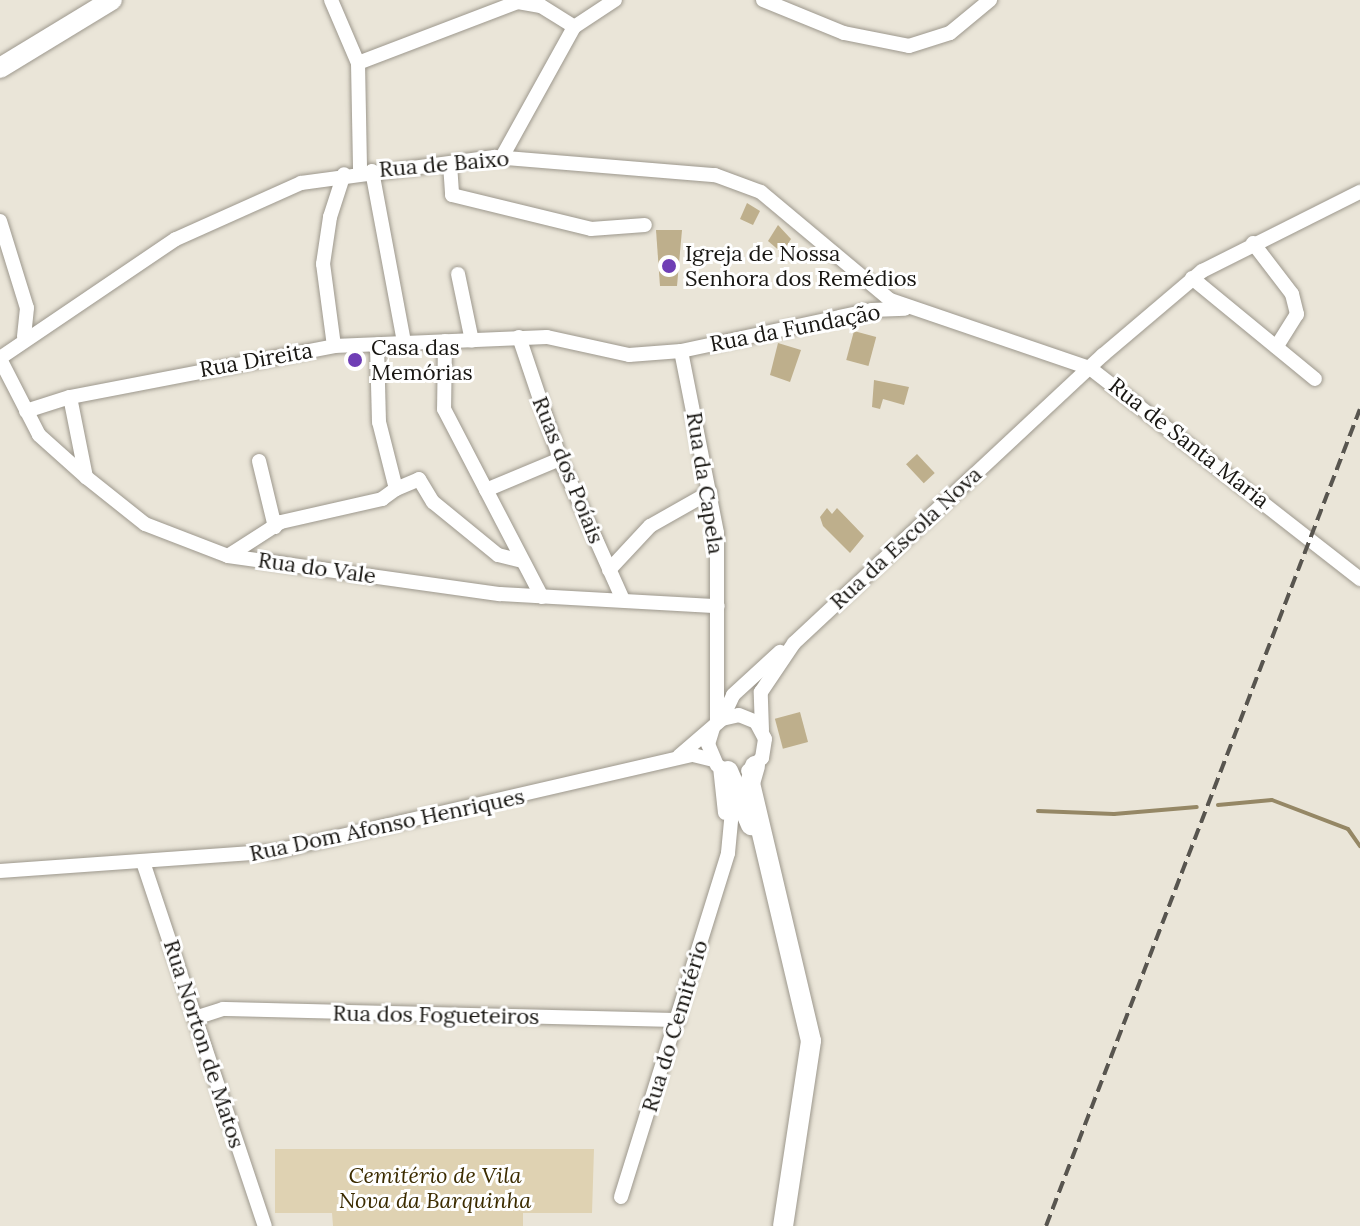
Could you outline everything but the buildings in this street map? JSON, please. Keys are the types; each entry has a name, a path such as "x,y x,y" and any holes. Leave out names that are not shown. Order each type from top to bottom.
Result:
{"street":[{"path":"0,68 112,0"},
{"path":"331,0 358,63 366,171 404,342"},
{"path":"502,157 574,27 615,0"},
{"path":"763,0 859,37 909,46 950,33 990,0"},
{"path":"358,63 518,2 541,6 574,27"},
{"name":"Rua de Baixo","path":"0,358 24,337 108,289 176,239 301,183 366,171 502,157 664,170 742,183 794,218 890,300 909,309"},
{"path":"450,164 452,195 591,229 645,225"},
{"path":"334,346 323,264 330,217 344,174"},
{"name":"Rua da Escola Nova","path":"762,730 761,692 794,643 1090,368 1192,278 1253,243 1360,192"},
{"path":"0,221 5,253 27,308 24,337"},
{"path":"1253,243 1292,294 1297,314 1276,347"},
{"path":"458,274 472,341"},
{"path":"1192,278 1315,379"},
{"name":"Rua da Fundação","path":"681,351 872,310 909,309"},
{"name":"Rua de Santa Maria","path":"909,309 1090,368 1360,579"},
{"name":"Ruas dos Poíais","path":"519,337 560,459 623,600"},
{"name":"Rua Direita","path":"26,411 70,397 334,346 547,337 629,355 681,351"},
{"path":"445,341 444,409 542,597"},
{"path":"377,346 379,422 396,489"},
{"name":"Rua da Capela","path":"681,351 710,492 718,606 715,664 717,724"},
{"name":"Rua do Vale","path":"0,358 39,435 86,477 145,524 228,556 542,597 718,606"},
{"path":"70,397 86,477"},
{"path":"486,490 560,459"},
{"path":"259,461 275,527"},
{"path":"228,556 275,527 382,499 419,479 433,502 498,555 522,561"},
{"path":"609,570 650,526 710,492"},
{"path":"763,845 731,771 708,744 733,695 794,643"},
{"path":"715,664 722,687 733,695"},
{"path":"717,724 748,717 762,730 765,749 731,771"},
{"name":"Rua Dom Afonso Henriques","path":"675,759 717,724"},
{"name":"Rua Dom Afonso Henriques","path":"0,871 246,856 336,841 693,755 731,771"},
{"path":"731,771 750,783 811,1041 783,1226"},
{"name":"Rua do Cemitério","path":"728,853 731,771"},
{"name":"Rua do Cemitério","path":"621,1197 728,853 731,771"},
{"name":"Rua Norton de Matos","path":"143,862 265,1226"},
{"name":"Rua dos Fogueteiros","path":"195,1018 223,1009 678,1020"}],"green space":[{"name":"Cemitério de Vila Nova da Barquinha","path":"275,1149 594,1149 592,1213 523,1213 523,1226 333,1226 332,1213 275,1213"}],"waterway":[{"path":"1218,805 1272,800 1348,829 1360,846"},
{"path":"1038,811 1114,814 1197,807"}],"railway":[{"path":"1046,1226 1360,409"}],"place":[{"name":"Igreja de Nossa Senhora dos Remédios","path":"669,266"},
{"name":"Casa das Memórias","path":"355,360"}]}
